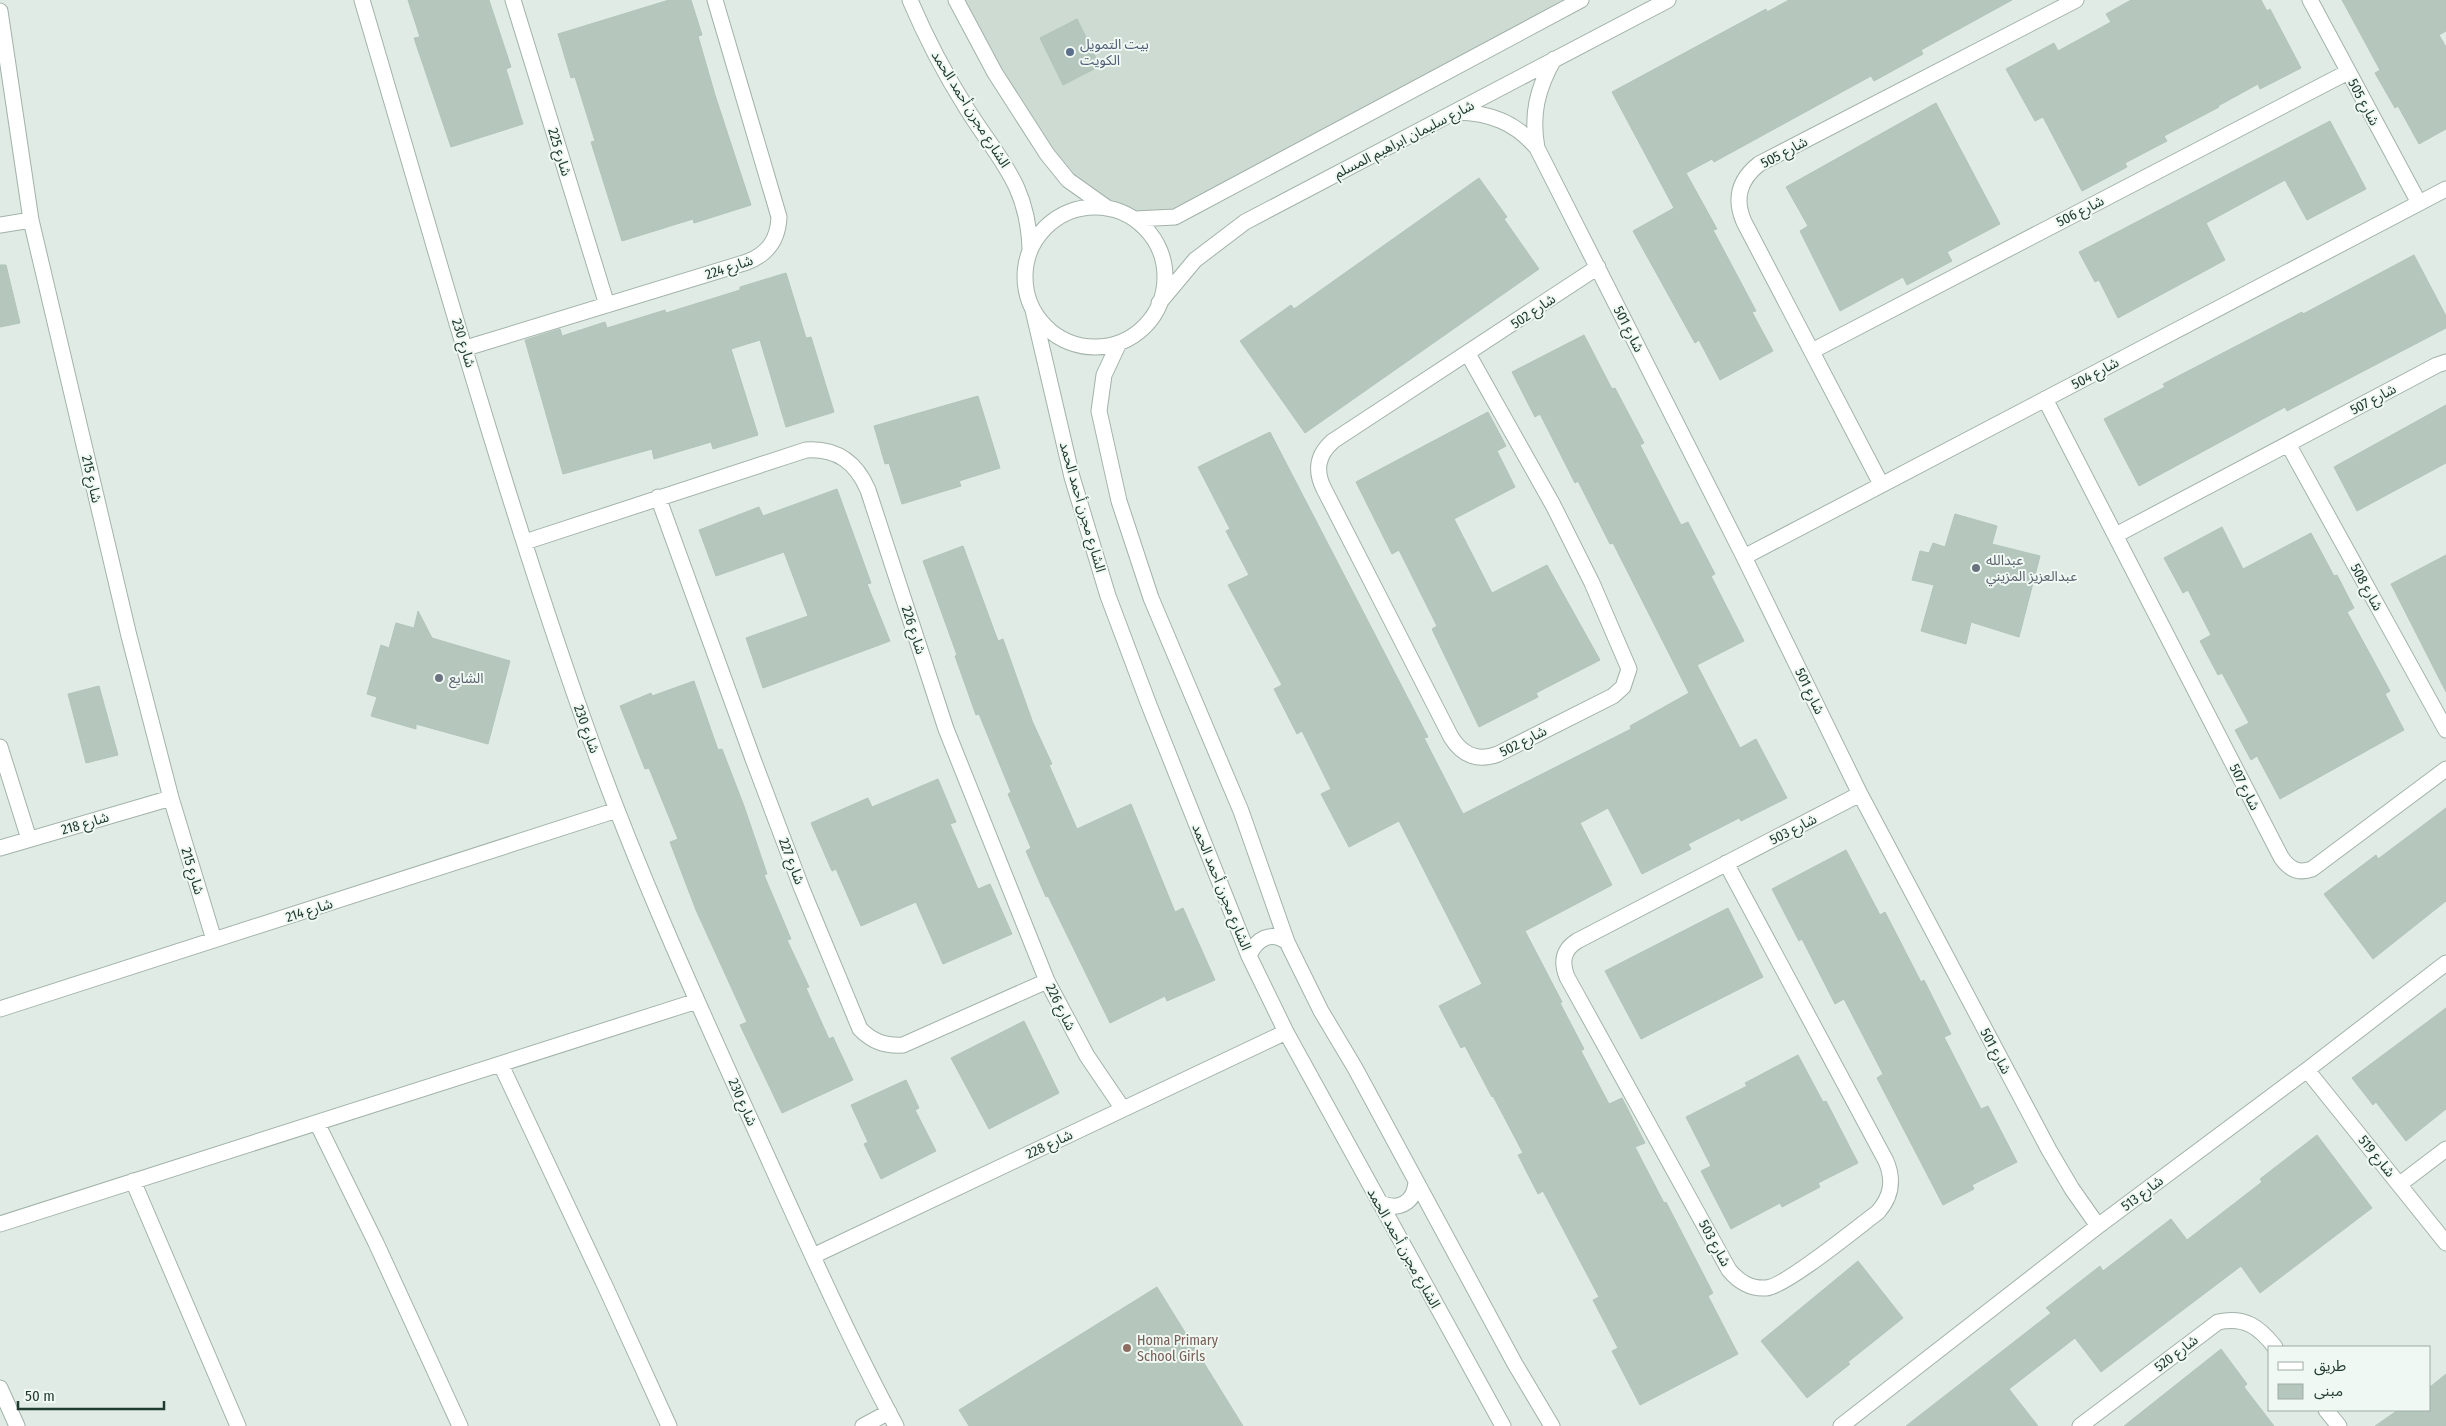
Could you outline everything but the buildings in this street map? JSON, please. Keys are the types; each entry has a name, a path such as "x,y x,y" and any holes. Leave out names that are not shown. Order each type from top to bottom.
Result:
{"street":[{"name":"شارع 230","path":"362,0 525,542 584,721 617,810 697,1001 813,1256 896,1426"},
{"name":"شارع 225","path":"513,0 607,305"},
{"name":"شارع 224","path":"466,348 753,260 768,250 777,235 779,217 714,0"},
{"name":"الشارع مجرن أحمد الحمد","path":"910,0 945,72 1014,179 1027,213 1030,249"},
{"path":"956,0 995,73 1047,154 1068,180 1106,207 1135,219 1152,236 1162,257 1165,280 1159,304 1150,320 1143,327 1119,342 1099,347 1079,345 1061,338 1045,326 1033,310 1026,290 1025,270 1030,249 1048,224 1060,215 1090,206 1106,207"},
{"path":"1135,219 1175,217 1581,0"},
{"name":"شارع سليمان ابراهيم المسلم","path":"1159,304 1195,260 1245,222 1668,0"},
{"name":"شارع 505","path":"1881,484 1742,217 1738,201 1744,180 1759,164 2076,0"},
{"name":"شارع 505","path":"2310,0 2419,203"},
{"name":"شارع 215","path":"0,11 31,220 129,636 171,798 214,940"},
{"name":"شارع 501","path":"1537,148 1534,120 1535,106 1539,89 1554,59"},
{"name":"شارع 506","path":"1812,351 2348,72"},
{"name":"شارع 501","path":"1457,112 1483,114 1506,122 1528,138 1537,148 1744,557 1860,794 2049,1150 2072,1189 2098,1226"},
{"name":"شارع 504","path":"1744,557 2446,189"},
{"path":"0,225 31,220"},
{"name":"شارع 502","path":"1468,354 1553,506 1592,583 1629,669 1623,687 1613,696 1498,754 1480,758 1463,751 1451,737 1324,490 1318,468 1322,453 1333,441 1598,268"},
{"name":"الشارع مجرن أحمد الحمد","path":"1033,310 1072,477 1108,596 1145,696 1249,956 1286,1032 1503,1426"},
{"path":"1119,342 1104,376 1099,411 1101,429 1118,501 1166,638 1241,811 1288,942 1320,1011 1359,1076 1552,1426"},
{"name":"شارع 507","path":"2116,535 2437,365 2446,362"},
{"name":"شارع 507","path":"2045,400 2281,857 2291,868 2298,872 2312,869 2446,769"},
{"name":"شارع 508","path":"2288,444 2446,730"},
{"name":"شارع 226","path":"525,542 806,450 820,449 832,452 845,457 855,466 868,490 946,729 1048,980 1087,1056 1122,1109"},
{"name":"شارع 227","path":"658,497 756,768 806,898 860,1029 879,1043 903,1045 1048,980"},
{"path":"0,747 29,839"},
{"name":"شارع 503","path":"1726,863 1886,1161 1892,1180 1888,1198 1878,1212 1787,1280 1767,1288 1745,1285 1729,1270 1567,977 1563,962 1568,949 1577,941 1726,863 1860,794"},
{"name":"شارع 218","path":"0,848 171,798"},
{"name":"شارع 214","path":"0,1009 617,810"},
{"path":"1249,956 1255,944 1265,937 1277,936 1288,942"},
{"name":"شارع 513","path":"1841,1426 2098,1226 2307,1070 2446,963"},
{"path":"0,1224 697,1001"},
{"name":"شارع 228","path":"813,1256 1286,1032"},
{"path":"501,1065 606,1288 668,1426"},
{"name":"شارع 519","path":"2307,1070 2446,1242"},
{"path":"317,1123 376,1243 460,1426"},
{"path":"2400,1184 2446,1149"},
{"path":"133,1180 238,1426"},
{"path":"1379,1202 1396,1207 1405,1204 1412,1198 1416,1182"},
{"name":"شارع 520","path":"2080,1426 2218,1322 2238,1320 2247,1322 2263,1332 2274,1346"},
{"path":"0,1388 17,1426"},
{"path":"2327,1411 2339,1426"},
{"path":"863,1426 888,1412"}],"shaded area":[{"path":"956,0 1575,0 1190,209 1135,219 1106,207 1068,180"}],"place":[{"name":"بيت التمويل الكويت","path":"1070,52"},
{"name":"عبدالله عبدالعزيز المزيني","path":"1976,568"},
{"name":"الشايع","path":"439,678"},
{"name":"Homa Primary School Girls","path":"1127,1348"}]}
